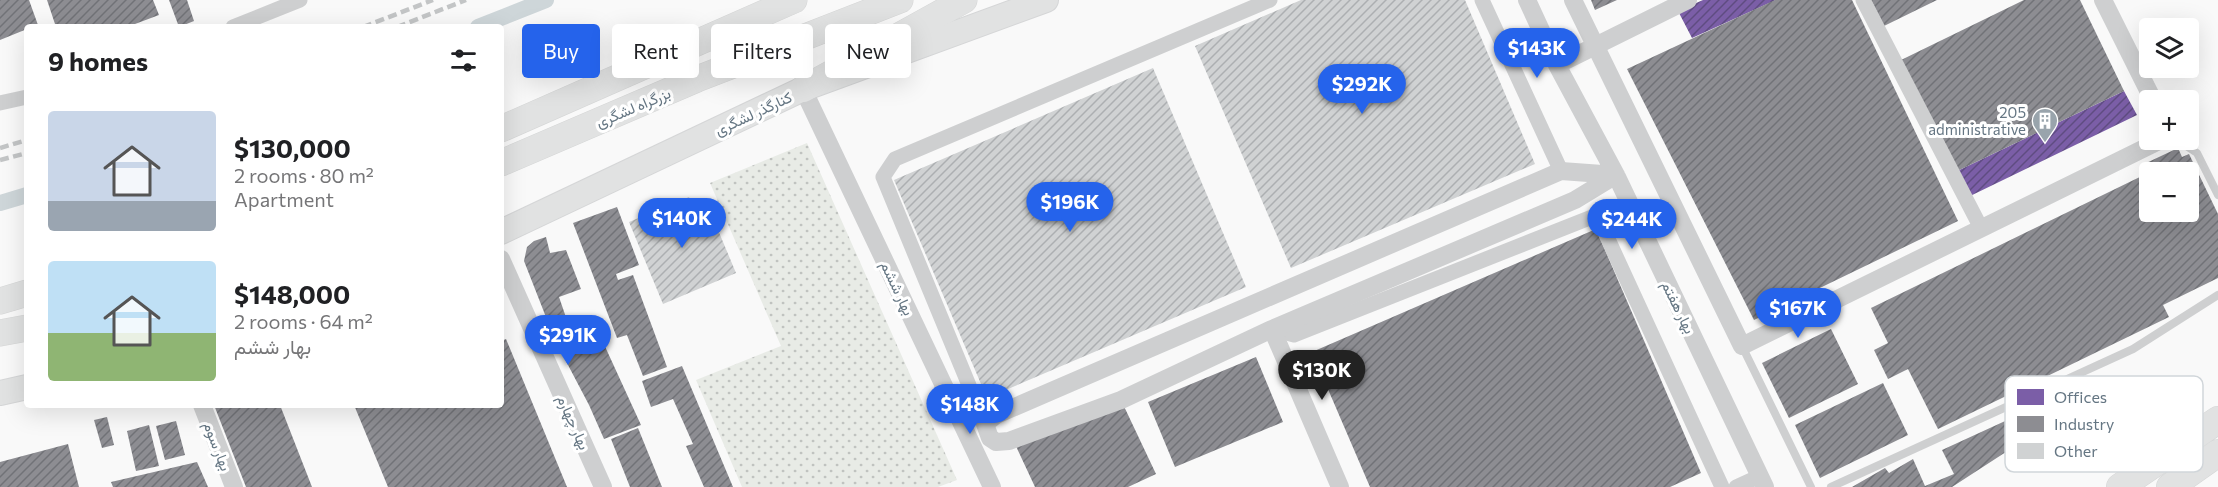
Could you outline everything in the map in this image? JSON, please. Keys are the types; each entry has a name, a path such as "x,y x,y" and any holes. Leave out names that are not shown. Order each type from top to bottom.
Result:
{"highway":[{"path":"504,128 794,0"},
{"name":"بزرگراه لشگری","path":"504,161 698,79 900,0"},
{"path":"803,89 964,0"},
{"path":"0,301 24,294"},
{"path":"0,333 24,329"},
{"path":"2203,430 2218,420"},
{"path":"2203,464 2218,453"},
{"path":"2120,487 2142,472"},
{"path":"2170,487 2191,472"}],"main road":[{"name":"کنارگذر لشگری","path":"504,231 803,89 1046,0"},
{"path":"0,393 24,388"}],"street":[{"path":"240,24 300,0"},
{"path":"1270,0 895,159 883,177 990,438 996,442 1009,441 1120,400 1272,329 1575,200 1616,175"},
{"path":"1482,0 1561,171"},
{"name":"بهار هفتم","path":"1527,0 1557,65 1616,175 1763,482"},
{"path":"1573,0 1742,346 2141,150"},
{"path":"1557,65 1688,0"},
{"path":"1863,0 1981,228"},
{"path":"2103,0 2148,90"},
{"name":"بهار ششم","path":"803,89 992,487"},
{"path":"0,103 24,98"},
{"path":"985,424 996,416 1561,171 1616,175"},
{"path":"1272,329 1294,335 1597,215 1722,487"},
{"name":"بهار چهارم","path":"504,266 603,487"},
{"path":"1272,329 1340,487"},
{"name":"بهار سوم","path":"203,408 234,487"},
{"path":"1736,487 1763,482"}],"lane":[{"path":"2192,150 2197,153 2218,195"},
{"path":"2074,376 2133,349 2218,295"},
{"path":"1742,346 1811,487"},
{"path":"1831,487 2005,407"}],"shaded area":[{"path":"807,143 957,480 938,487 742,487 696,380 781,346 710,183"}],"building: Offices":[{"path":"1703,0 1776,0 1692,38 1678,11"},
{"name":"205 administrative","path":"2124,91 2137,115 1966,198 1953,173"}],"building: Industry":[{"path":"0,0 29,0 38,24 24,24 24,30 0,40"},
{"path":"47,0 153,0 159,15 135,24 55,24"},
{"path":"169,0 187,0 194,21 178,24"},
{"path":"1591,0 1617,0 1595,10"},
{"path":"1775,0 1852,0 1958,221 1754,320 1627,69"},
{"path":"1871,0 1937,0 1884,26"},
{"path":"2024,0 2080,0 2124,91 1953,173 1899,61"},
{"path":"2174,150 2179,150 2182,157 2189,154 2193,162 2148,162"},
{"path":"2199,175 2218,214 2218,278 2163,305 2169,317 2047,376 2005,376 2005,397 1938,429 1908,369 1888,379 1874,350 1888,343 1871,308 2139,177 2139,222 2199,222"},
{"path":"617,207 639,265 616,274 618,280 633,275 667,367 643,376 627,335 617,338 573,223"},
{"path":"1596,229 1701,473 1670,487 1370,487 1312,352"},
{"path":"546,237 550,253 566,250 581,289 559,297 569,326 577,324 582,335 597,329 641,425 604,439 558,346 562,344 558,334 553,335 524,261 527,247 534,241"},
{"path":"1831,329 1858,384 1789,418 1762,363"},
{"path":"506,339 567,487 388,487 355,408 504,408 504,340"},
{"path":"1256,357 1283,422 1175,467 1148,402"},
{"path":"682,366 733,487 704,487 686,446 693,444 673,399 651,407 642,381"},
{"path":"1883,383 1908,435 1820,478 1795,425"},
{"path":"1121,400 1156,474 1128,487 1035,487 1015,444"},
{"path":"215,408 281,408 312,487 246,487"},
{"path":"107,417 114,445 102,448 94,420"},
{"path":"176,421 185,455 165,460 156,426"},
{"path":"2005,421 2005,453 1952,487 1852,487 1885,468 1889,473 1913,459 1925,486 1954,474 1942,450"},
{"path":"149,425 159,466 136,471 127,431"},
{"path":"638,428 662,487 630,487 611,439"},
{"path":"68,444 79,487 0,487 0,462"},
{"path":"197,462 208,487 113,487 111,482"}],"building: Other":[{"path":"1301,0 1465,0 1535,164 1291,268 1195,46"},
{"path":"1153,68 1246,287 987,398 894,180"},
{"path":"689,197 695,211 708,206 736,273 663,304 629,222"}],"waterway":[{"path":"486,24 546,0"},
{"path":"0,203 24,196"}],"railway":[{"path":"371,24 433,0"},
{"path":"405,24 466,0"},
{"path":"0,148 24,141"},
{"path":"0,160 24,154"}],"place":[{"name":"205 administrative","path":"2045,144"}]}
